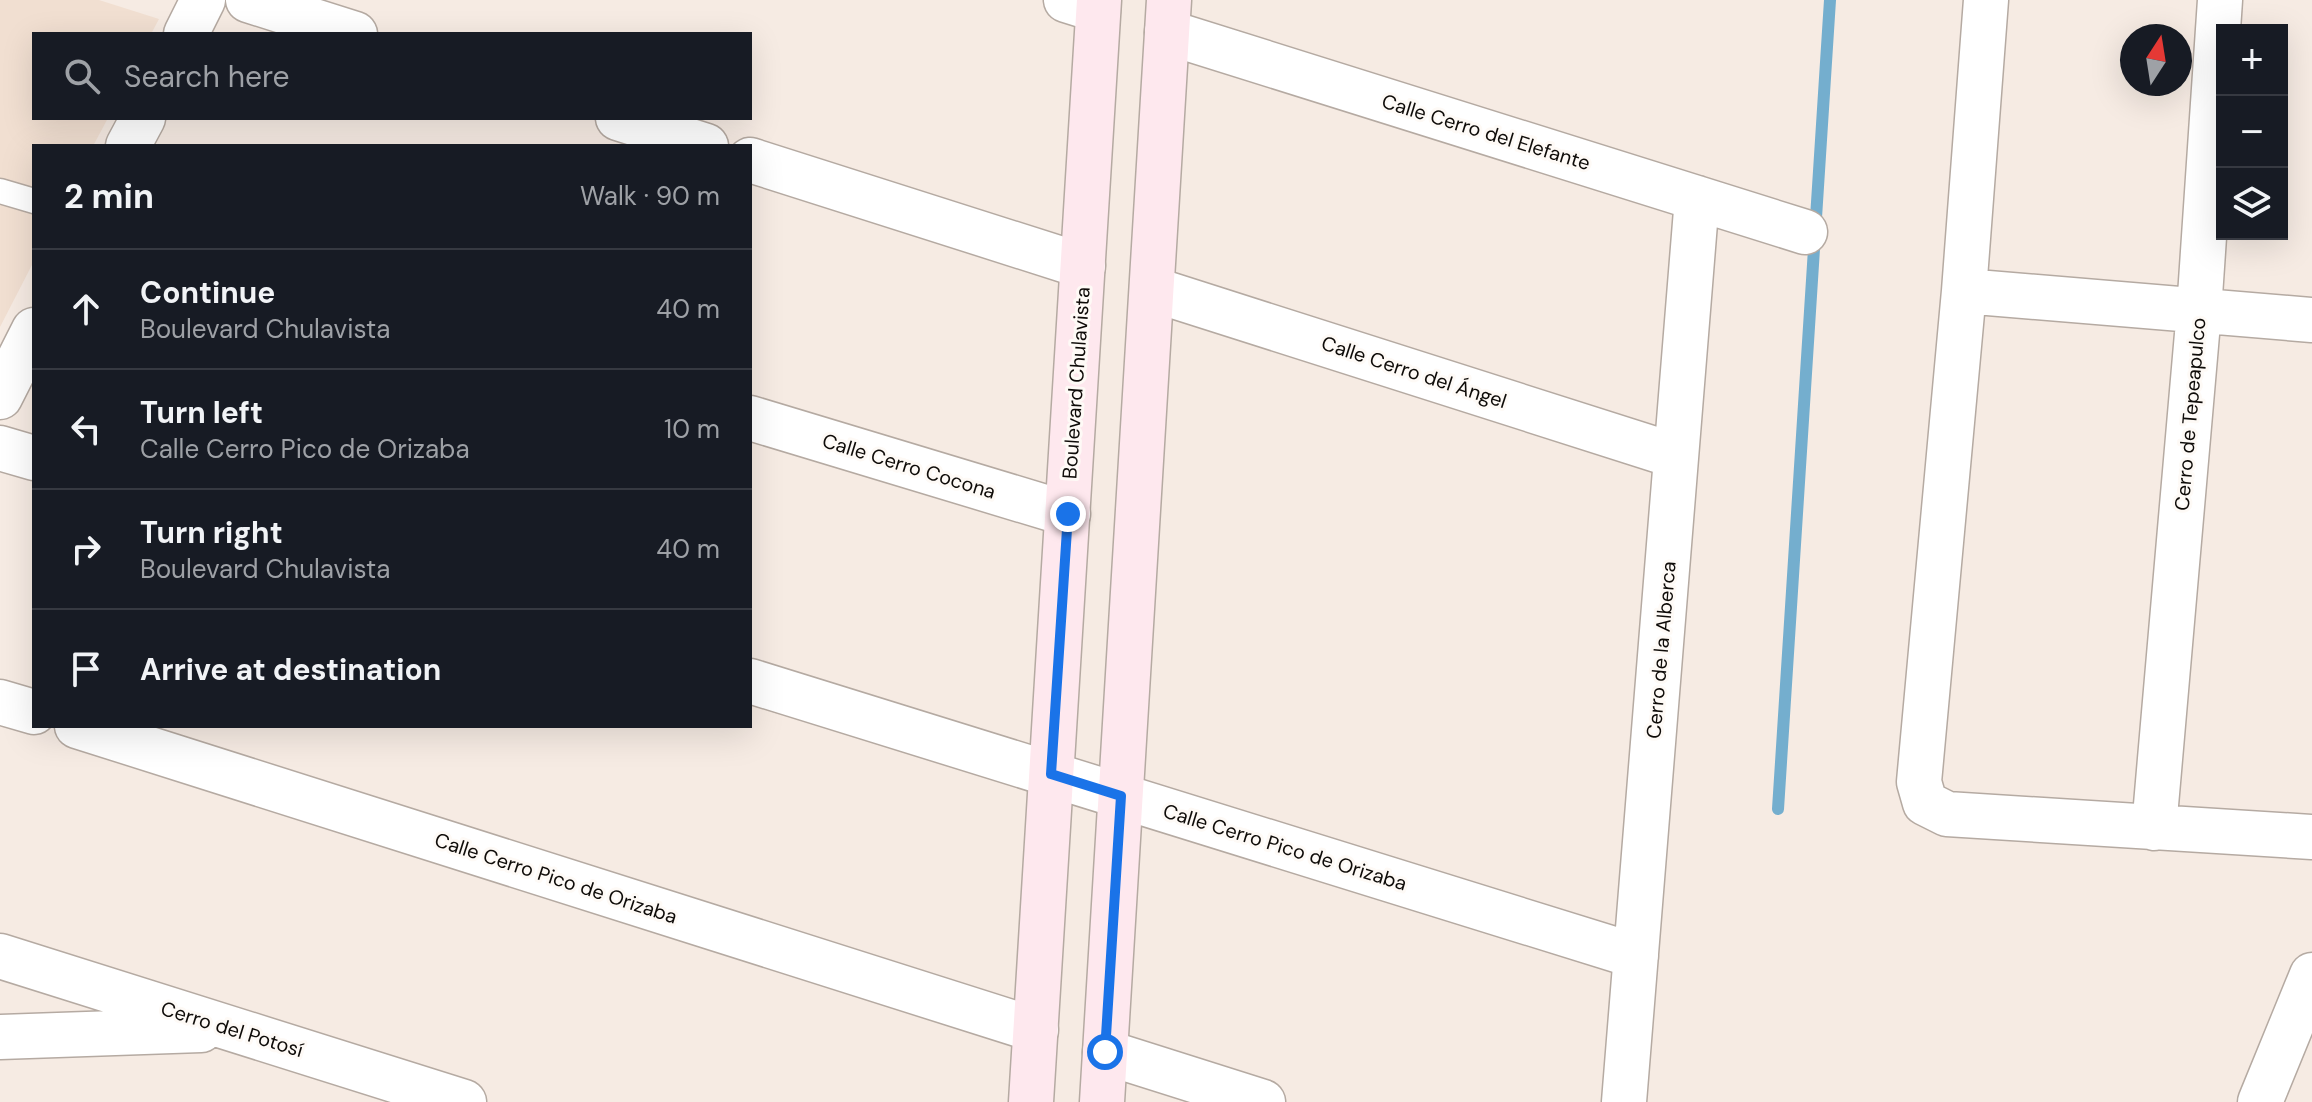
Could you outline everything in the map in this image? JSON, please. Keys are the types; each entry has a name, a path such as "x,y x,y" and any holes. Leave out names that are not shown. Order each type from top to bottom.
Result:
{"main road":[{"name":"Boulevard Chulavista","path":"1031,1102 1083,266 1088,3"},
{"path":"1102,1102 1168,16"}],"street":[{"path":"187,32 203,0"},
{"path":"248,0 349,32"},
{"path":"1986,0 1964,291 1919,782 1925,803 1947,814 2312,837"},
{"name":"Cerro de Tepeapulco","path":"2154,828 2199,311 2220,0"},
{"name":"Calle Cerro del Elefante","path":"1168,16 1697,198 1805,232"},
{"path":"129,144 142,120"},
{"path":"624,120 700,144"},
{"path":"752,161 1083,266"},
{"name":"Cerro de la Alberca","path":"1624,1102 1697,198"},
{"name":"Calle Cerro del Ángel","path":"1152,289 1676,456"},
{"path":"1964,291 2312,320"},
{"path":"0,397 32,334"},
{"name":"Calle Cerro Cocona","path":"752,419 1068,514"},
{"path":"0,448 32,457"},
{"name":"Calle Cerro Pico de Orizaba","path":"752,682 1636,956"},
{"path":"0,702 32,711"},
{"name":"Calle Cerro Pico de Orizaba","path":"83,728 1036,1030"},
{"name":"Cerro del Potosí","path":"0,956 464,1102"},
{"path":"2260,1102 2312,975"},
{"path":"0,1037 232,1029"},
{"path":"1105,1052 1263,1102"}],"lane":[{"path":"0,191 32,200"}],"shaded area":[{"path":"0,0 99,0 159,19 152,32 32,32 32,120 107,120 94,144 32,144 32,265 0,327"}],"waterway":[{"path":"1778,809 1830,0"}],"route":[{"path":"1068,514 1051,774 1121,796 1105,1052"}]}
